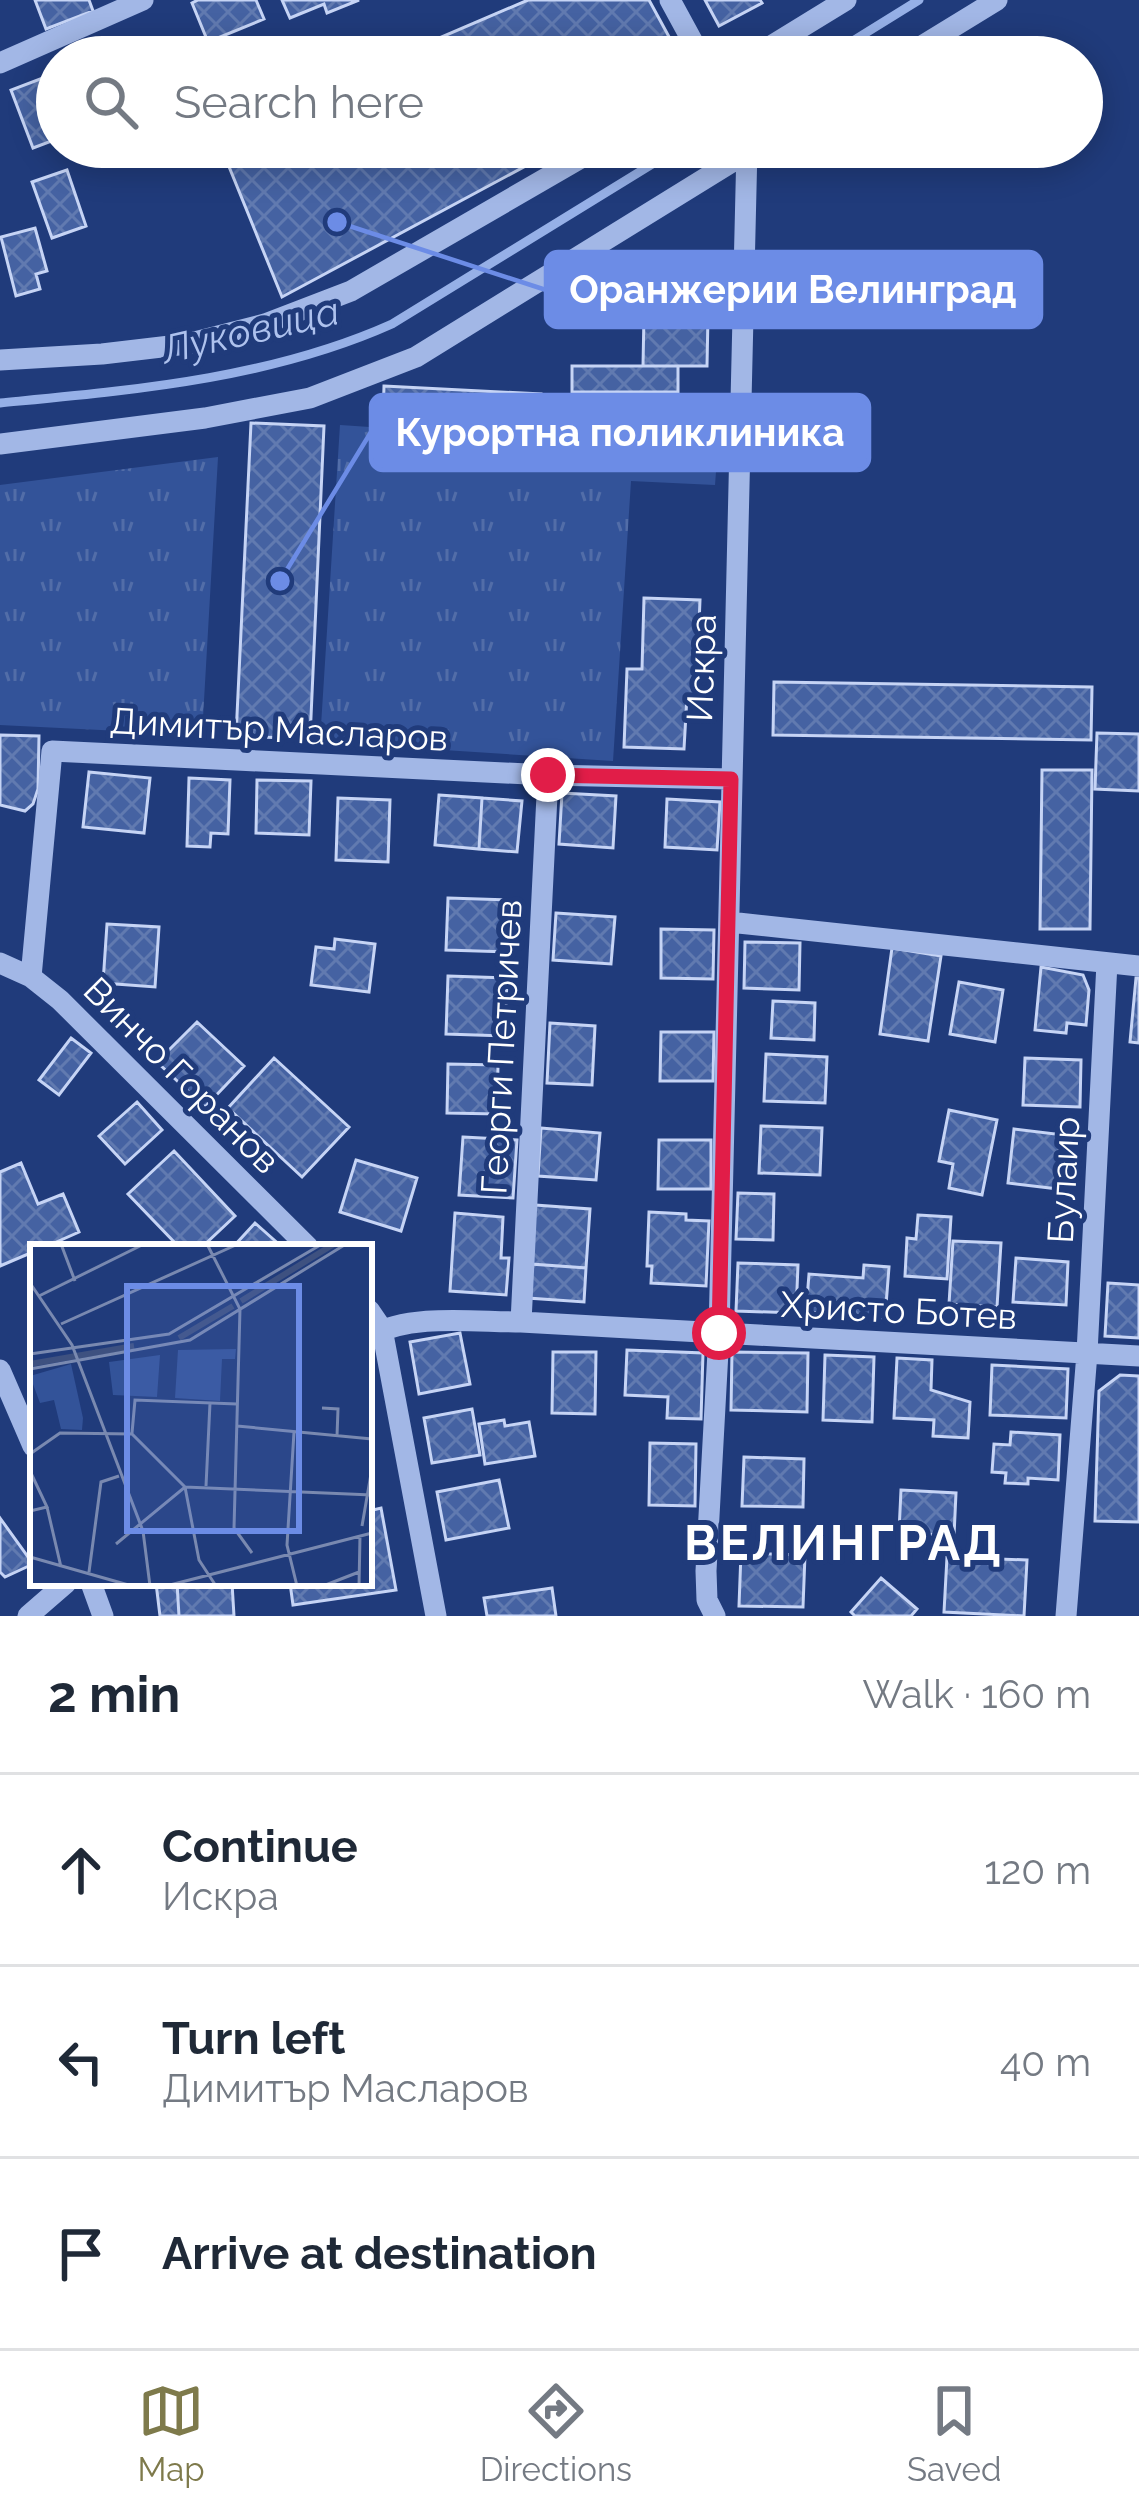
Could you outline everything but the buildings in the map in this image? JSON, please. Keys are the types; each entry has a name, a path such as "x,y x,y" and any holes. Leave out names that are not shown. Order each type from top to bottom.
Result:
{"street":[{"path":"61,36 143,0"},
{"path":"670,0 689,36"},
{"path":"787,36 845,0"},
{"path":"938,36 997,0"},
{"path":"0,63 36,47"},
{"path":"0,360 102,355 187,344 265,324 351,291 564,168"},
{"path":"0,444 205,418 310,398 416,358 719,168"},
{"name":"Искра","path":"715,1616 707,1600 706,1571 719,1333 750,168"},
{"name":"Димитър Масларов","path":"31,977 52,751 731,779"},
{"name":"Георги Петричев","path":"521,1322 548,775"},
{"path":"729,922 1139,966"},
{"name":"Винчо Горанов","path":"0,963 31,977 60,1000 305,1244"},
{"name":"Булаир","path":"1066,1616 1087,1353 1107,963"},
{"name":"Христо Ботев","path":"374,1325 521,1322 1139,1356"},
{"path":"374,1325 436,1616"},
{"path":"0,1370 30,1439"},
{"path":"28,1616 63,1586"},
{"path":"92,1586 103,1616"}],"green space":[{"path":"551,407 720,417 715,485 631,481 613,761 320,742 340,425 548,439"},
{"path":"218,457 202,735 0,725 0,485"}],"waterway":[{"name":"Луковица","path":"861,36 919,0"},
{"name":"Луковица","path":"0,403 200,379 345,343 392,324 646,168"}],"place":[{"name":"Оранжерии Велинград","path":"337,222"},
{"name":"Курортна поликлиника","path":"280,581"}],"district":[{"name":"ВЕЛИНГРАД","path":"844,1543"}],"route":[{"path":"548,775 731,779 719,1333"}]}
